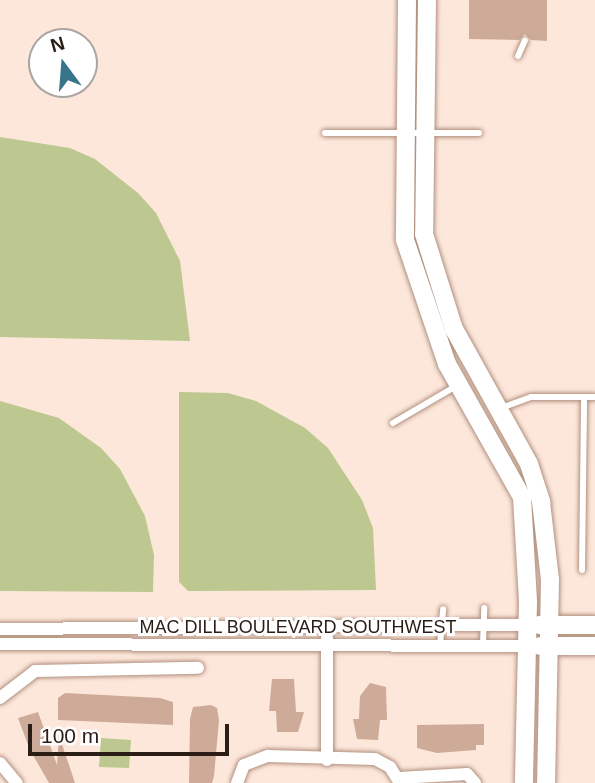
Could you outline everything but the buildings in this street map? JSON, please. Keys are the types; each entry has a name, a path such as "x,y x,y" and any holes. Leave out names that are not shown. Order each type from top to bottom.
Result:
{"street":[{"path":"407,0 414,132 424,234 434,279 454,328 500,409 541,502 548,546 546,783"},
{"path":"427,0 405,240 429,322 459,385 522,497 526,625 524,783"},
{"name":"MAC DILL BOULEVARD SOUTHWEST","path":"0,629 595,625"},
{"path":"327,627 327,760"},
{"name":"MAC DILL BOULEVARD SOUTHWEST","path":"0,644 595,646"},
{"path":"0,698 35,671 198,668"},
{"path":"237,783 244,765 261,757 375,759 400,781 467,775 475,783"},
{"path":"0,763 17,783"}],"lane":[{"path":"518,56 525,40"},
{"path":"325,133 479,132"},
{"path":"393,423 459,385"},
{"path":"500,409 531,397 595,397"},
{"path":"582,570 584,397"},
{"path":"483,645 484,608"},
{"path":"440,645 443,609"}],"green space":[{"path":"0,137 70,148 95,159 138,193 156,213 180,261 190,341 0,337"},
{"path":"179,392 228,393 256,401 305,428 328,448 362,500 373,528 376,590 188,591 179,582"},
{"path":"0,401 59,418 101,448 120,469 145,516 154,555 153,592 0,591"},
{"path":"101,738 131,740 129,768 99,767"}]}
